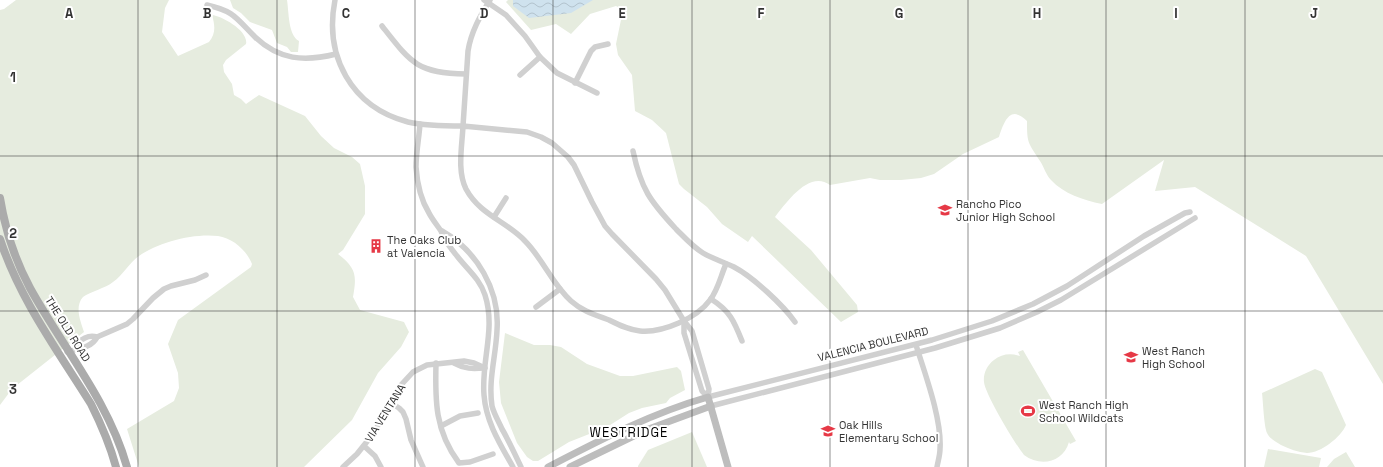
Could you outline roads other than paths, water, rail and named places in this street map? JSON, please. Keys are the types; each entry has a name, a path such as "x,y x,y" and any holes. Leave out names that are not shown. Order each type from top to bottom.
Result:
{"main road":[{"name":"THE OLD ROAD","path":"0,198 9,237 22,270 39,303 110,419 127,467"},
{"name":"THE OLD ROAD","path":"0,240 23,295 100,422 116,467"}],"street":[{"path":"335,0 332,19 332,35 336,54 344,72 352,84 372,105 397,118 420,124 463,126 527,132 541,137 560,149 574,165 605,226 656,279 692,331 709,389 708,397 728,467"},
{"path":"597,93 557,73 540,57 516,25 506,15 487,1 470,40 466,74 461,165 464,183 477,205 525,241 560,289 578,307 632,330 651,331 684,321 698,312 711,299 726,264"},
{"path":"207,5 221,8 230,12 240,20 256,38 276,52 300,59 318,58 336,54"},
{"path":"382,26 408,58 417,65 427,70 437,72 466,74"},
{"path":"575,82 591,51 595,47 608,44"},
{"path":"520,74 540,57"},
{"path":"420,124 416,166 419,184 428,212 441,231 444,239 465,267 478,280 485,294 490,324 483,394 486,411 495,437 513,467"},
{"path":"633,151 636,167 643,186 658,210 696,248 713,259 734,268 750,278 784,308 795,322"},
{"path":"494,217 506,198"},
{"name":"VALENCIA BOULEVARD","path":"548,467 617,432 682,405 976,327 1033,304 1067,286 1144,236 1181,215 1190,212"},
{"name":"VALENCIA BOULEVARD","path":"570,467 628,438 670,420 711,406 918,353 980,335 1037,312 1082,289 1195,218"},
{"path":"441,231 458,243 476,261 486,277 492,292 495,303 497,323 490,382 492,408 521,467"},
{"path":"60,356 78,348 85,348 95,341 96,337 126,324 138,315 153,298 164,289 176,284 195,280 206,275"},
{"path":"536,307 560,289"},
{"path":"711,299 726,310 731,316 742,341"},
{"path":"916,344 940,433 940,450 937,467"},
{"path":"436,363 436,406 441,426 454,456 459,463 470,462 493,454"},
{"name":"VIA VENTANA","path":"343,467 364,446 373,434 401,385 413,372 428,364 436,363 454,363 463,368 473,369 492,368"},
{"path":"86,397 94,392"},
{"path":"391,403 403,412 411,440 423,467"},
{"path":"441,426 460,416 478,413"},
{"path":"364,446 375,456 381,467"}],"water":[{"path":"513,0 593,0 571,13 529,18 513,6"}],"place":[{"name":"Rancho Pico Junior High School","path":"945,210"},
{"name":"The Oaks Club at Valencia","path":"376,246"},
{"name":"West Ranch High School","path":"1131,357"},
{"name":"West Ranch High School Wildcats","path":"1028,411"},
{"name":"Oak Hills Elementary School","path":"828,431"}],"district":[{"name":"WESTRIDGE","path":"629,432"}]}
